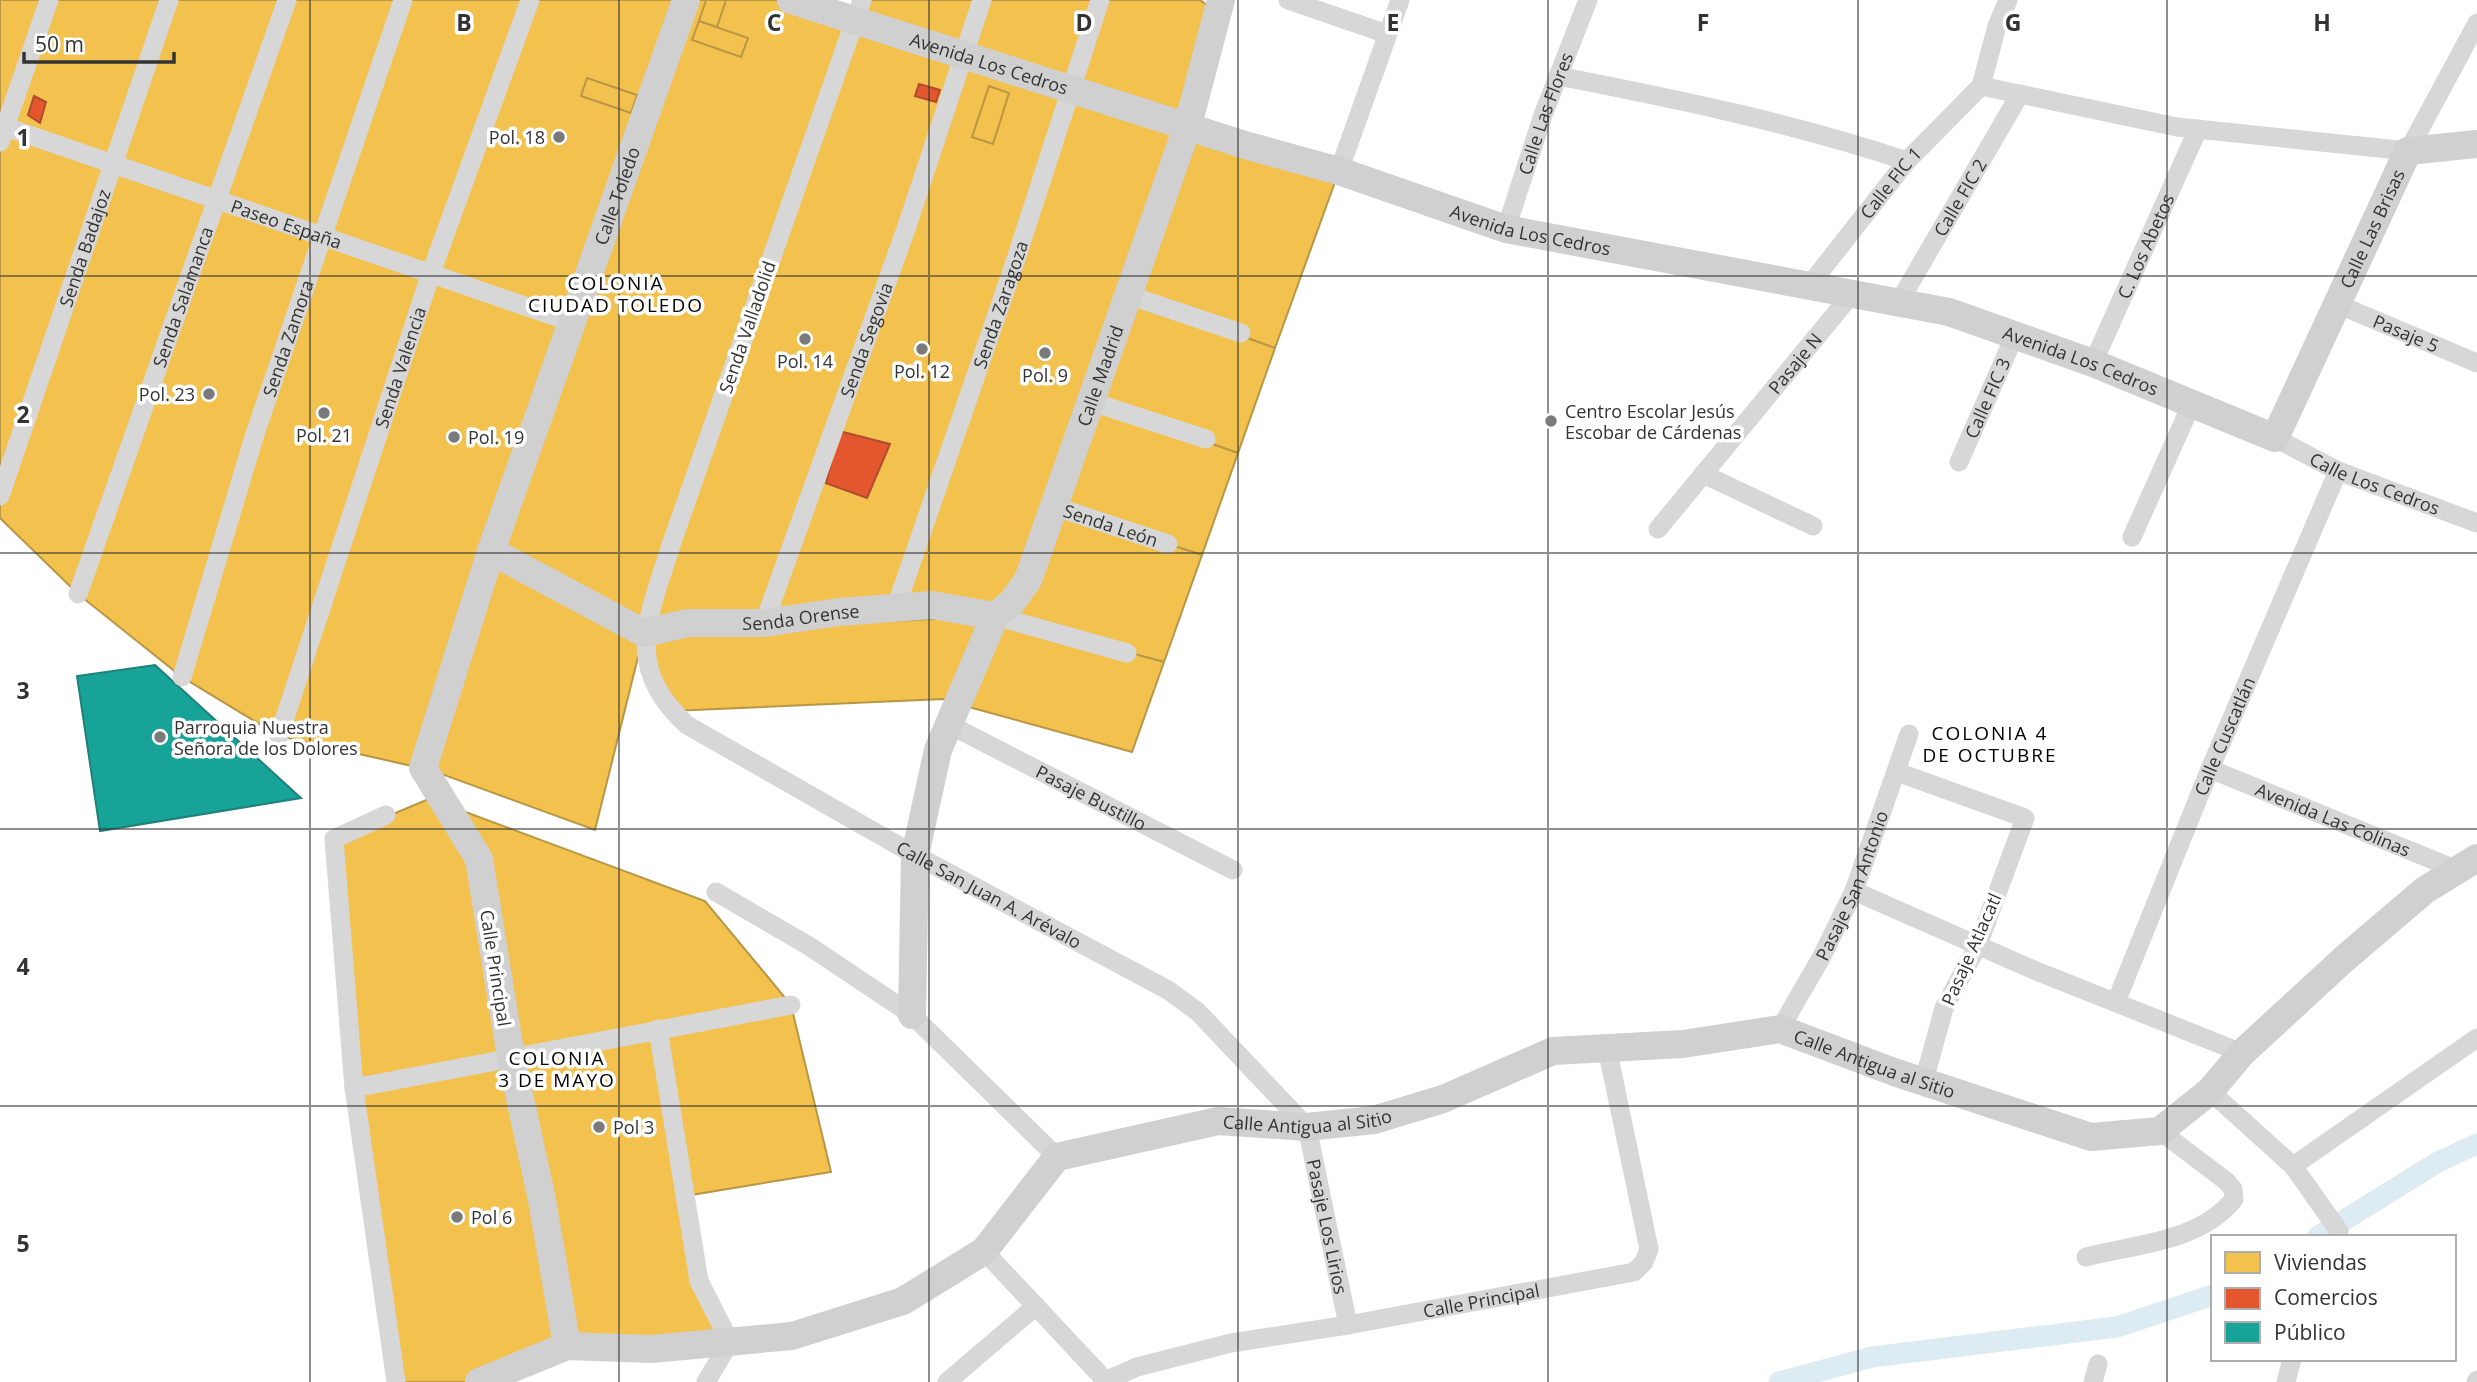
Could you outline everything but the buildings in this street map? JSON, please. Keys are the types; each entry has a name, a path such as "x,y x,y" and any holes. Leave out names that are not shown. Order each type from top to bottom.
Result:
{"street":[{"path":"2,132 49,0"},
{"name":"Senda Badajoz","path":"0,496 169,0"},
{"name":"Senda Salamanca","path":"78,594 215,198 287,0"},
{"name":"Senda Zamora","path":"182,677 250,450 403,0"},
{"name":"Senda Valencia","path":"279,736 431,273 530,0"},
{"name":"Calle Toledo","path":"423,768 491,551 686,0"},
{"name":"Avenida Los Cedros","path":"791,0 858,11 964,55 1339,171 1506,229 1949,312 2093,363 2274,438"},
{"name":"Senda Segovia","path":"764,623 906,229 982,0"},
{"name":"Senda Zaragoza","path":"896,607 1072,90 1100,0"},
{"name":"Calle Madrid","path":"995,616 1012,602 1028,580 1188,125 1221,0"},
{"path":"1288,0 1387,34"},
{"path":"1339,171 1400,0"},
{"name":"Calle Las Flores","path":"1506,229 1558,76 1588,0"},
{"path":"2008,0 1997,26 1981,86 2198,129 2408,151 2477,144"},
{"name":"Senda Valladolid","path":"644,633 671,545 858,11"},
{"name":"Calle Las Brisas","path":"2274,438 2408,151 2477,23"},
{"path":"1558,76 1715,107 1848,141 1907,161"},
{"name":"Calle FIC 1","path":"1808,287 1907,161 1981,86"},
{"name":"Calle FIC 2","path":"1899,302 2020,94"},
{"name":"C. Los Abetos","path":"2093,363 2198,129"},
{"name":"Paseo España","path":"2,132 215,198 571,323"},
{"path":"1128,295 1241,333"},
{"name":"Pasaje N","path":"1658,529 1851,295"},
{"name":"Pasaje 5","path":"2337,304 2477,363"},
{"name":"Calle FIC 3","path":"1959,462 2015,335"},
{"path":"1089,401 1206,439"},
{"path":"2132,537 2192,404"},
{"name":"Calle Los Cedros","path":"2274,438 2338,471 2477,523"},
{"name":"Calle Cuscatlán","path":"2116,1002 2210,769 2338,471"},
{"path":"1703,474 1813,526"},
{"name":"Senda León","path":"1053,506 1168,544"},
{"path":"491,551 644,633"},
{"name":"Senda Orense","path":"644,633 688,622 764,623 932,605 995,616 1127,653"},
{"path":"912,1015 915,855 938,750 995,616"},
{"name":"Calle San Juan A. Arévalo","path":"644,633 653,685 671,711 687,725 915,855 1168,990 1198,1012 1307,1127"},
{"name":"Pasaje Bustillo","path":"948,724 1233,870"},
{"name":"Pasaje San Antonio","path":"1780,1029 1821,958 1854,891 1909,734"},
{"name":"Calle Principal","path":"423,768 479,859 511,1057 541,1200 566,1346"},
{"name":"Avenida Las Colinas","path":"2210,769 2466,864"},
{"name":"Pasaje Atlacatl","path":"1897,772 2025,818 1978,945 1944,1008 1924,1081"},
{"path":"386,815 334,839 354,1088 396,1382"},
{"path":"2086,1257 2194,1232 2234,1199 2233,1189 2226,1181 2160,1131 2210,1091 2242,1053 2344,959 2425,890 2466,864"},
{"path":"1854,891 2242,1053"},
{"path":"479,1382 566,1346 651,1349 792,1336 903,1301 984,1251 1057,1157 912,1015 809,946 716,892"},
{"path":"354,1088 791,1005"},
{"path":"658,1029 699,1281 730,1342"},
{"name":"Calle Antigua al Sitio","path":"1057,1157 1218,1121 1307,1127 1386,1117 1443,1099 1553,1051 1683,1044 1780,1029 2091,1137 2160,1131"},
{"path":"2293,1166 2477,1038"},
{"name":"Calle Principal","path":"1104,1381 1137,1367 1231,1343 1348,1325 1634,1272 1644,1262 1648,1249 1607,1048"},
{"path":"2210,1091 2293,1166 2338,1234"},
{"name":"Pasaje Los Lirios","path":"1307,1127 1348,1325"},
{"path":"984,1251 1104,1381"},
{"path":"947,1382 1036,1306"},
{"path":"706,1382 730,1342"},
{"path":"2286,1382 2291,1361"}],"waterway":[{"path":"2320,1235 2438,1162 2477,1144"},
{"path":"1779,1382 1872,1357 2117,1327 2211,1296"}],"place":[{"name":"Pol. 18","path":"559,137"},
{"name":"Pol. 14","path":"805,339"},
{"name":"Pol. 12","path":"922,349"},
{"name":"Pol. 9","path":"1045,353"},
{"name":"Pol. 23","path":"209,394"},
{"name":"Pol. 21","path":"324,413"},
{"name":"Centro Escolar Jesús Escobar de Cárdenas","path":"1551,421"},
{"name":"Pol. 19","path":"454,437"},
{"name":"Parroquia Nuestra Señora de los Dolores","path":"160,737"},
{"name":"Pol 3","path":"599,1127"},
{"name":"Pol 6","path":"457,1217"}],"district":[{"name":"COLONIA CIUDAD TOLEDO","path":"616,294"},
{"name":"COLONIA 4 DE OCTUBRE","path":"1990,744"},
{"name":"COLONIA 3 DE MAYO","path":"557,1069"}]}
